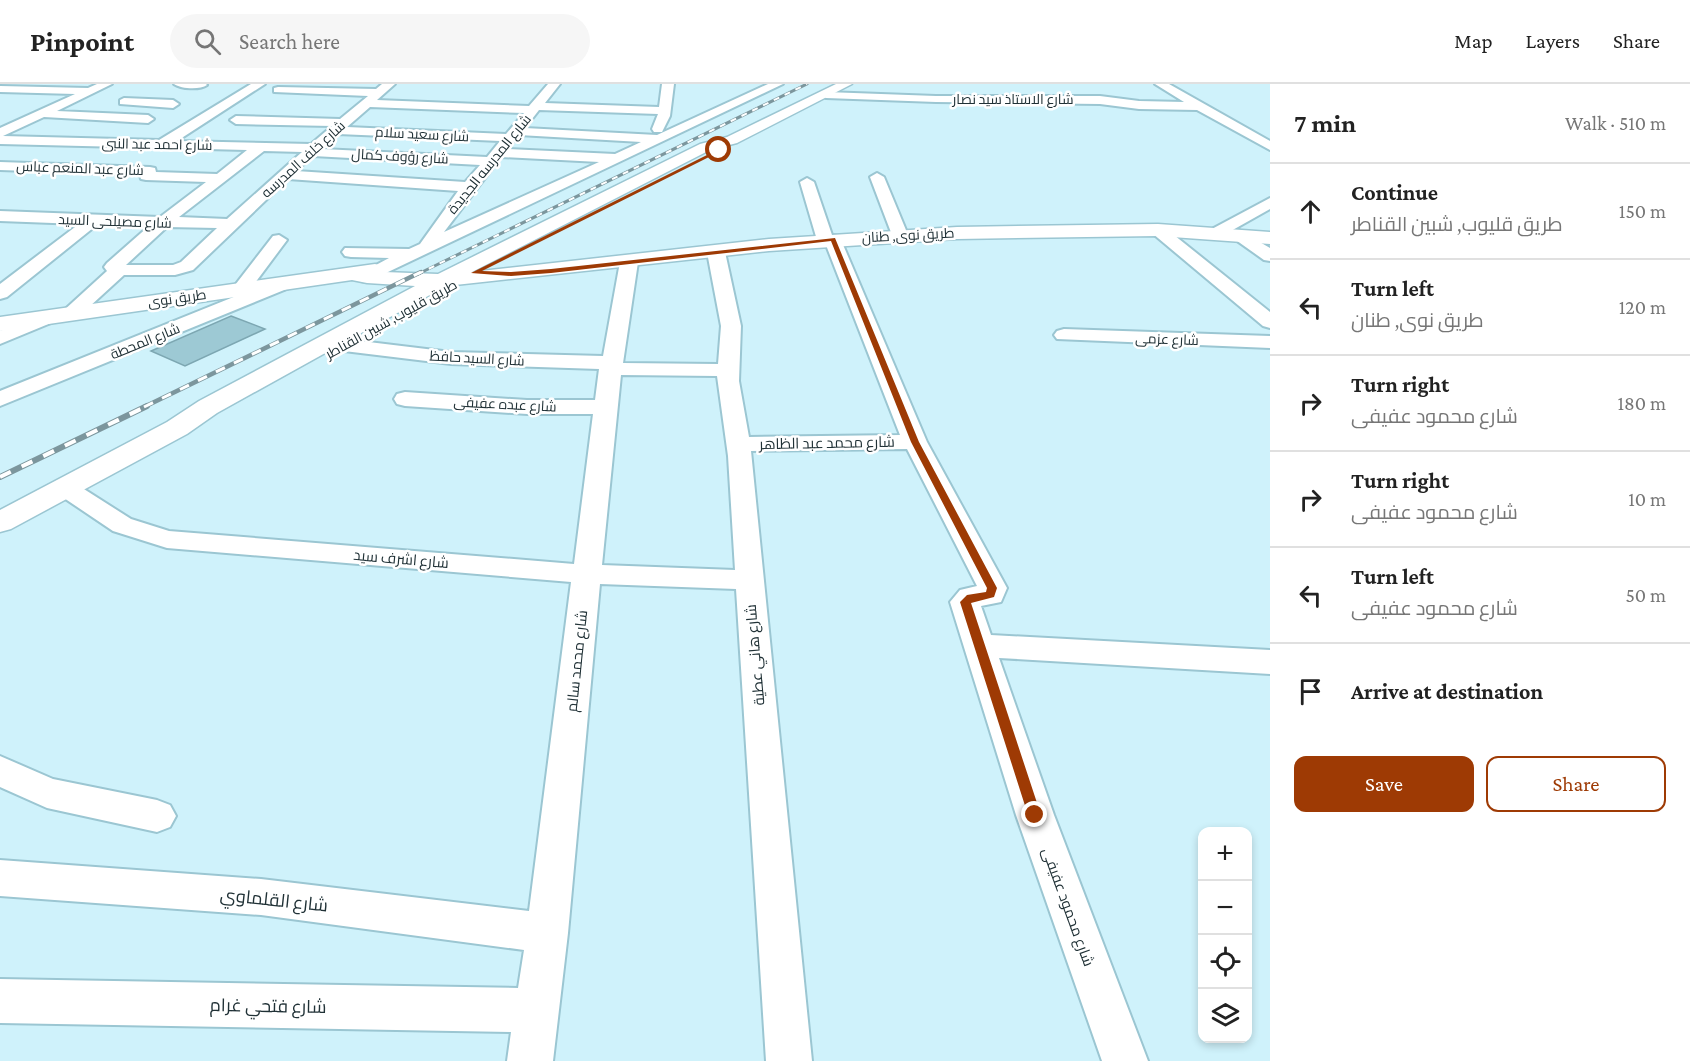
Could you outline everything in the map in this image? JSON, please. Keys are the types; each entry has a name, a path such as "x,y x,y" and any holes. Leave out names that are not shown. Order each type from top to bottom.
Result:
{"main road":[{"name":"طريق قليوب, شبين القناطر","path":"0,522 67,489 177,428 208,407 457,277 719,150 732,140 846,84"},
{"name":"طريق نوى, طنان","path":"457,277 511,274 829,240 900,235 1158,230 1270,238"},
{"name":"طريق نوى","path":"0,324 288,282 366,274 457,277"},
{"name":"طريق قليوب, شبين القناطر","path":"177,428 230,409 344,345 457,277"}],"street":[{"path":"129,143 202,84"},
{"path":"162,144 259,84"},
{"path":"294,84 366,104 519,125 662,123 777,84"},
{"path":"366,274 641,148 662,123 668,84"},
{"path":"1161,84 1270,146"},
{"path":"0,89 90,95 187,95"},
{"path":"112,94 173,104"},
{"path":"273,94 519,125 641,148"},
{"path":"3,127 90,95"},
{"name":"شارع الاستاذ سيد نصار","path":"826,95 936,99 1100,100 1138,105 1201,106"},
{"path":"30,104 66,103"},
{"path":"337,107 366,104"},
{"path":"236,120 366,104"},
{"path":"224,128 366,104"},
{"name":"شارع سعيد سلام","path":"366,104 519,125"},
{"name":"شارع خلف المدرسه","path":"118,270 175,270 187,267 284,174 366,104"},
{"path":"40,114 159,121"},
{"path":"519,125 662,123"},
{"path":"297,163 519,125 662,123"},
{"path":"519,125 619,158"},
{"path":"519,125 591,171"},
{"name":"شارع رؤوف كمال","path":"315,147 519,125"},
{"name":"شارع المدرسه الجديدة","path":"420,250 519,125"},
{"path":"3,127 120,131"},
{"name":"شارع احمد عبد النبى","path":"0,140 315,147"},
{"path":"0,338 63,315 118,270 113,267 162,223 260,147"},
{"path":"0,152 246,158"},
{"path":"74,180 116,155"},
{"name":"شارع عبد المنعم عباس","path":"0,166 152,171 146,175 148,177 219,178"},
{"path":"284,174 468,188"},
{"path":"0,177 132,182"},
{"path":"877,177 900,235"},
{"name":"شارع محمود عفيفى","path":"807,182 829,240 915,442 992,588 991,595 970,597 966,600 1035,815 1125,1061"},
{"path":"47,219 72,202"},
{"path":"1216,233 1270,203"},
{"name":"شارع مصيلحى السيد","path":"0,216 92,221 231,224"},
{"path":"0,230 21,217"},
{"path":"0,293 9,280 92,221"},
{"path":"1158,230 1270,322"},
{"path":"1239,235 1270,256"},
{"path":"241,289 279,240"},
{"path":"351,252 420,250"},
{"name":"شارع هاني عطية","path":"716,252 731,326 729,396 738,444 789,1061"},
{"name":"شارع محمد سالم","path":"530,1061 547,933 604,407 629,262"},
{"name":"شارع المحطة","path":"0,399 288,282"},
{"name":"شارع عزمى","path":"1064,335 1270,342"},
{"name":"شارع السيد حافظ","path":"344,345 451,358 728,370"},
{"name":"شارع عبده عفيفى","path":"405,399 527,407 604,407"},
{"name":"شارع محمد عبد الظاهر","path":"738,444 915,442"},
{"name":"شارع اشرف سيد","path":"67,489 122,525 166,539 587,574 749,580"},
{"path":"981,646 1270,662"},
{"path":"0,771 47,793 158,816"},
{"name":"شارع القلماوي","path":"0,878 261,897 547,933"},
{"name":"شارع فتحي غرام","path":"0,1001 537,1010"}],"building":[{"path":"231,316 265,329 185,366 151,351"}],"railway":[{"path":"418,274 807,84"},
{"path":"144,407 421,272"},
{"path":"0,477 147,406"}],"route":[{"path":"719,150 474,273 511,274 551,271 769,245 833,240 915,442 992,588 991,595 970,597 965,602 1035,815"}]}
